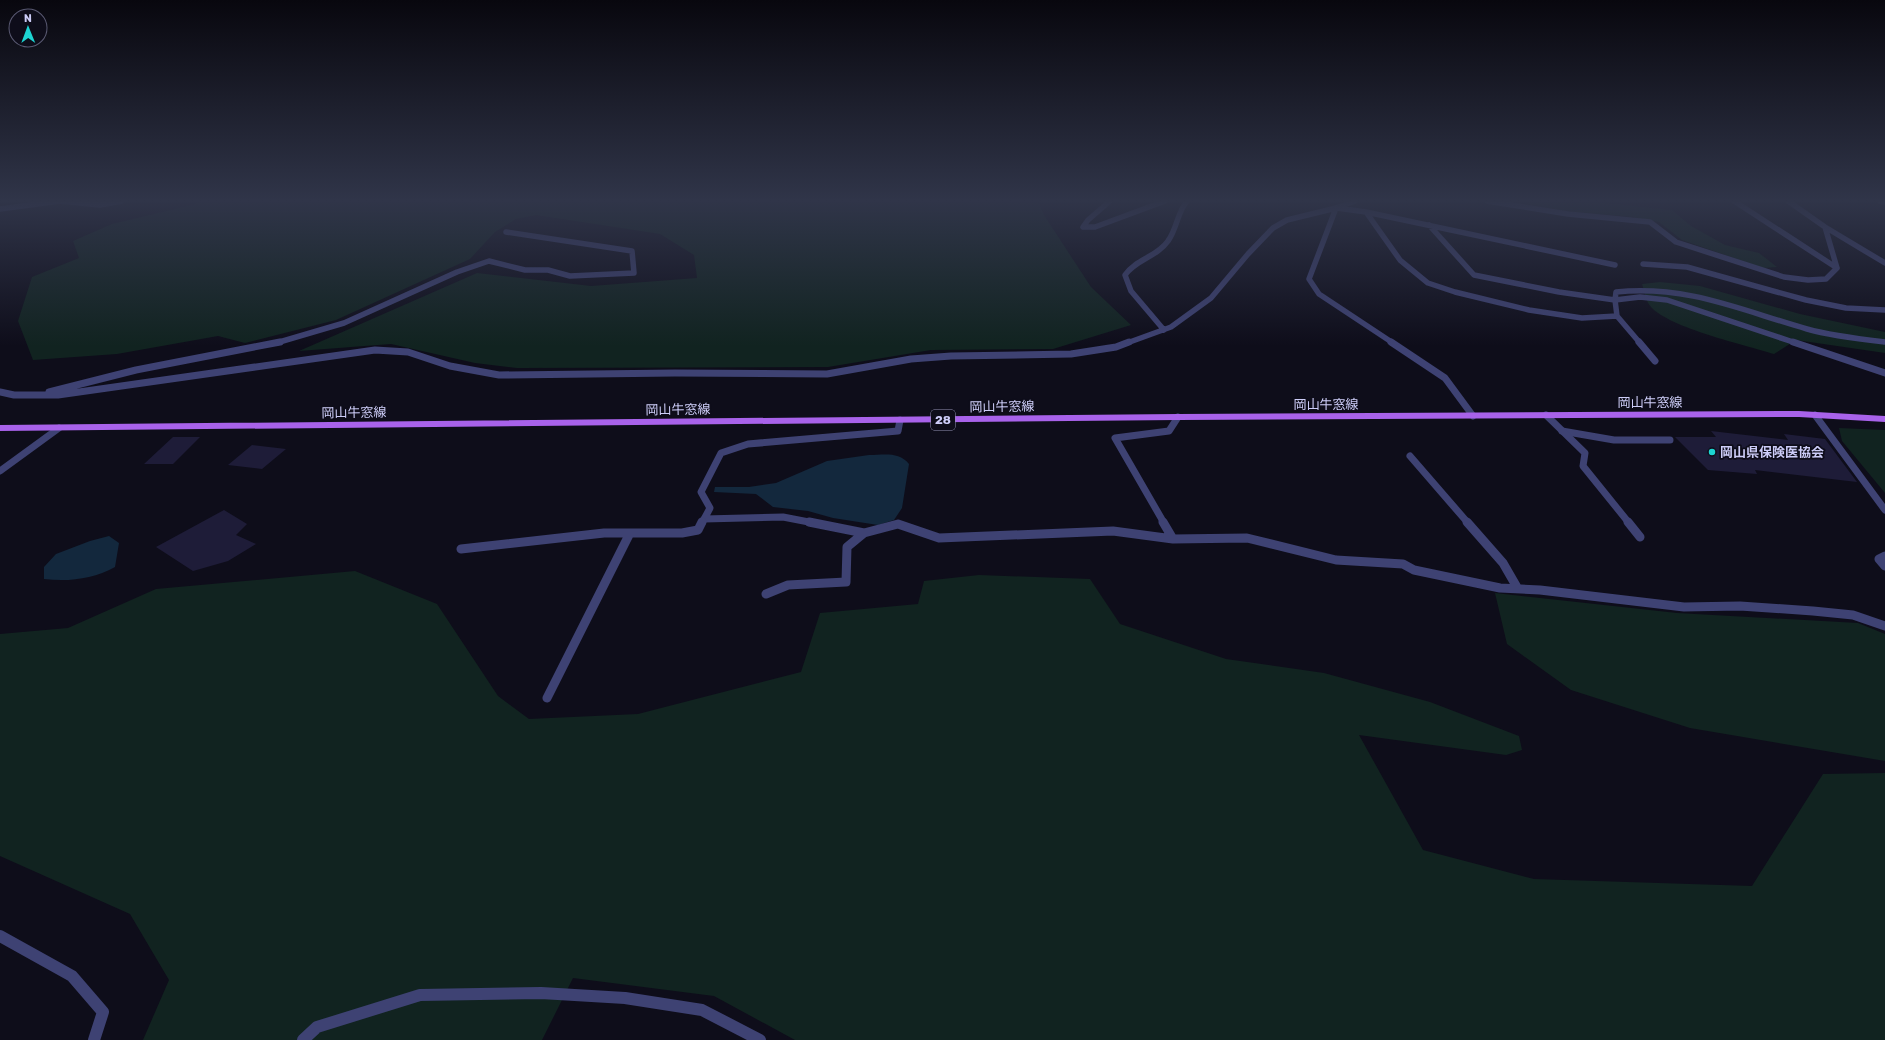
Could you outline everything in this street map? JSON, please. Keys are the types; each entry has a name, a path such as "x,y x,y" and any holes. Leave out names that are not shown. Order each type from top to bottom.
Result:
{"main road":[{"name":"岡山牛窓線","path":"0,428 1546,415 1815,415 1885,419"}],"street":[{"path":"35,395 136,370 277,344 344,323 457,272 489,261 525,270 548,270 570,276 634,273 632,251 622,250"},
{"path":"1159,250 1154,255 1131,266 1125,275 1131,290 1164,330"},
{"path":"0,392 14,396 58,395 375,350 408,352 450,366 499,375 675,373 827,374 879,366 911,359 943,356 1071,354 1116,348 1171,327 1211,298 1252,250"},
{"path":"1320,250 1309,279 1319,294 1445,378 1472,416"},
{"path":"1393,250 1400,260 1428,283 1455,292 1530,310 1582,318 1617,316"},
{"path":"1451,250 1474,275 1559,292 1615,300 1640,297 1667,300 1885,373"},
{"path":"1543,250 1615,265"},
{"path":"1699,250 1784,277 1808,280 1826,278 1837,268"},
{"path":"1809,250 1837,268"},
{"path":"1832,250 1837,268"},
{"path":"1863,250 1885,263"},
{"path":"1643,264 1687,267 1806,300 1846,308 1885,310"},
{"path":"1656,361 1617,316 1615,300 1616,292 1631,290 1663,291 1689,295 1808,329 1854,339 1885,342"},
{"path":"1546,415 1585,453 1583,466 1640,537"},
{"path":"1815,415 1885,510"},
{"path":"1173,539 1115,438 1169,431 1178,418"},
{"path":"461,549 604,533 682,533 698,530 710,508 701,492 721,453 748,444 898,431 900,420"},
{"path":"0,471 58,428"},
{"path":"1562,431 1614,440 1670,440"},
{"path":"1410,456 1504,563 1518,589"},
{"path":"704,519 783,517 864,533 898,524 939,538 1113,531 1173,539 1247,538 1336,560 1403,564 1421,571 1500,588 1540,590 1684,607 1740,606 1813,611 1853,616 1885,626"},
{"path":"546,698 630,533"},
{"path":"766,594 788,585 846,582 848,547 864,533"},
{"path":"1885,556 1879,559 1885,566"},
{"path":"0,936 72,976 103,1012 94,1040"},
{"path":"303,1040 317,1027 420,995 541,993 625,998 702,1010 760,1040"}],"green space":[{"path":"76,250 479,250 470,259 336,320 245,343 218,336 117,354 33,360 18,321 32,277 79,258"},
{"path":"685,250 1067,250 1091,287 1131,325 1053,349 931,350 828,367 517,368 475,363 391,344 299,351 477,273 591,286 697,278 694,255"},
{"path":"1710,250 1744,250 1759,253 1777,267 1763,268"},
{"path":"1660,282 1700,286 1800,314 1885,332 1885,353 1796,340 1774,354 1709,335 1674,322 1661,315 1649,305 1642,284"},
{"path":"1839,428 1885,430 1885,493 1842,441"},
{"path":"355,571 437,604 498,696 529,719 638,714 801,672 820,613 918,604 924,581 979,575 1090,579 1120,624 1226,659 1324,673 1430,702 1519,736 1522,750 1506,755 1359,735 1423,850 1534,879 1752,886 1823,774 1885,773 1885,1040 795,1040 714,996 573,978 542,1040 143,1040 169,980 130,914 0,856 0,634 68,628 156,589"},
{"path":"1495,593 1677,613 1858,623 1885,634 1885,761 1690,728 1571,690 1507,644"}],"water":[{"path":"869,455 896,455 909,464 902,508 894,520 878,525 833,518 808,511 773,507 756,494 714,492 715,487 749,487 776,483 827,461"},
{"path":"109,536 119,543 115,567 81,579 44,579 44,567 56,554 90,541"}],"building":[{"path":"1711,431 1788,440 1784,434 1825,439 1857,482 1755,470 1757,474 1708,470 1675,437 1716,437"},
{"path":"173,437 200,437 173,464 144,464"},
{"path":"252,445 286,449 262,469 228,465"},
{"path":"224,510 247,524 236,535 256,544 228,561 193,571 156,547"}],"place":[{"name":"岡山県保険医協会","path":"1712,452"}]}
